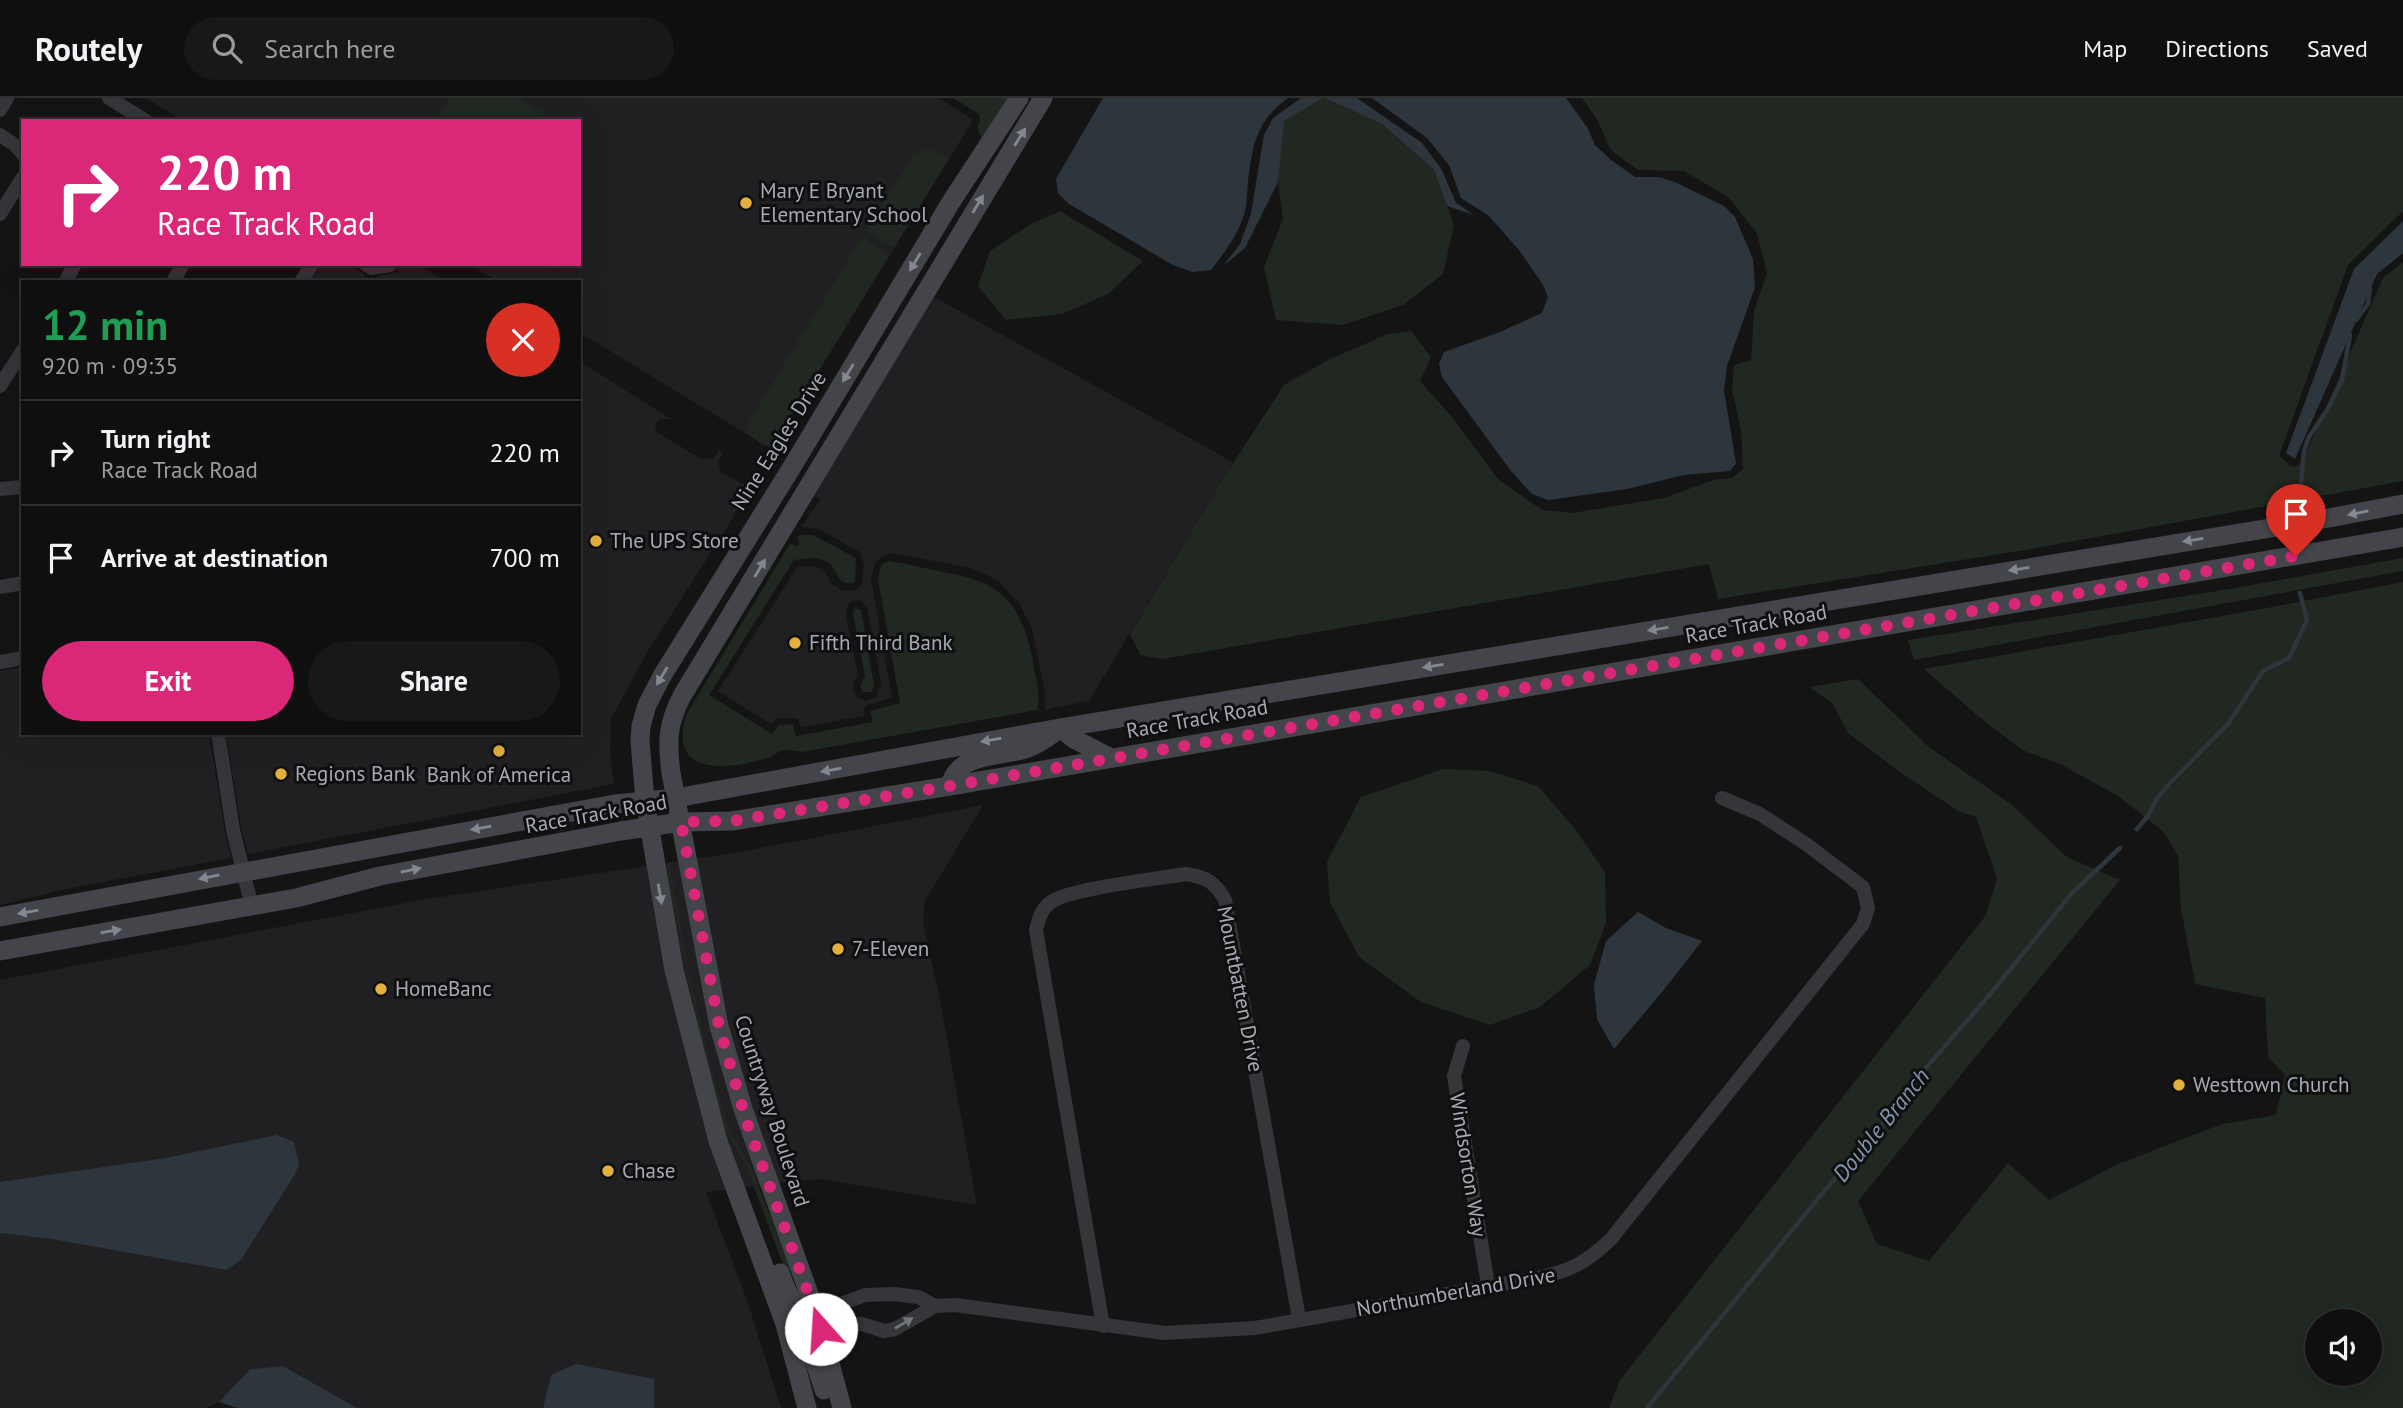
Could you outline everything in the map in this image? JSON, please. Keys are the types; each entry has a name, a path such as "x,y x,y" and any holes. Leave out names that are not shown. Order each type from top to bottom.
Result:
{"main road":[{"name":"Nine Eagles Drive","path":"650,827 641,768 641,726 656,686 976,162 1019,98"},
{"path":"681,822 668,738 674,712 1043,98"},
{"path":"976,162 996,175"},
{"name":"Race Track Road","path":"0,916 615,804 676,798 1060,728 2403,504"},
{"name":"Race Track Road","path":"0,951 252,907 380,876 650,827 681,822 732,821 950,786 2403,537"},
{"path":"1870,593 1879,626"},
{"path":"950,786 957,769 964,763 1029,748 1060,728 1074,739 1109,757"},
{"name":"Countryway Boulevard","path":"681,822 719,1026 749,1127 822,1318 842,1408"},
{"path":"650,827 674,970 716,1133 786,1330 807,1408"},
{"path":"716,1133 740,1168 792,1302 805,1314 822,1318"},
{"path":"786,1330 813,1356 828,1408"}],"street":[{"path":"0,110 7,98"},
{"path":"109,98 143,119"},
{"path":"0,135 21,152"},
{"path":"0,214 21,180"},
{"path":"0,386 21,352"},
{"path":"0,489 21,487"},
{"path":"0,587 21,583"},
{"path":"0,662 21,658"},
{"path":"218,735 233,830 252,907"},
{"name":"Northumberland Drive","path":"822,1318 836,1323 862,1324 884,1331 895,1329 935,1306 956,1305 1164,1333 1255,1328 1567,1272 1591,1258 1611,1240 1863,924 1868,908 1863,887 1806,844 1760,814 1722,798"},
{"name":"Mountbatten Drive","path":"1103,1326 1036,930 1041,912 1052,901 1084,891 1186,874 1203,876 1217,886 1225,900 1298,1319"},
{"name":"Windsorton Way","path":"1463,1046 1454,1076 1488,1285"},
{"name":"Northumberland Drive","path":"786,1330 822,1318 835,1306 865,1295 918,1297 935,1306"}],"shaded area":[{"path":"146,98 939,98 973,120 771,449 581,333 581,280 495,280 473,266 581,266 581,119 180,119"},
{"path":"449,98 519,98 545,114 542,119 436,119"},
{"path":"953,98 1010,98 982,139 977,127 979,114"},
{"path":"1103,98 1288,98 1269,115 1258,135 1254,145 1244,215 1234,237 1211,270 1192,272 1173,265 1069,204 1058,193 1056,179"},
{"path":"1301,98 1323,98 1284,121 1278,182 1245,248 1223,266 1240,244 1251,214 1264,135 1273,118"},
{"path":"1323,98 1382,124 1434,170 1454,225 1443,274 1403,305 1343,325 1276,320 1264,267 1283,219 1278,182 1283,121"},
{"path":"1324,98 1357,98 1422,143 1442,170 1456,203 1474,215 1447,206 1434,170 1382,124"},
{"path":"1372,98 1566,98 1587,127 1595,145 1635,177 1659,177 1677,183 1724,206 1735,217 1753,259 1755,287 1727,366 1724,390 1736,464 1730,471 1684,475 1627,489 1548,500 1532,494 1511,471 1442,377 1439,364 1444,352 1500,332 1542,313 1548,297 1519,250 1489,216 1461,198 1449,165 1427,138"},
{"path":"1582,98 2403,98 2403,211 2348,265 2279,456 2291,466 2296,467 2302,462 2383,278 2403,262 2403,481 2025,550 1718,599 1709,564 1162,659 1140,655 1130,634 1224,477 1284,385 1330,359 1388,334 1411,331 1431,357 1420,381 1453,418 1498,479 1542,510 1572,513 1664,498 1713,480 1732,478 1743,469 1741,431 1732,389 1734,365 1751,360 1754,311 1767,273 1757,233 1728,197 1684,171 1638,170 1616,154 1609,147 1598,121"},
{"path":"928,148 949,158 894,247 866,232 913,155"},
{"path":"1060,211 1143,261 1108,294 1062,314 1006,320 978,286 990,251 1031,224"},
{"path":"2403,221 2403,253 2377,274 2295,459 2286,453 2354,269"},
{"path":"862,237 889,255 773,446 762,444 747,433 749,422"},
{"path":"320,266 352,266 364,274 365,278 375,279 377,276 398,272 398,266 420,266 443,280 311,280"},
{"path":"932,296 1233,462 1089,701 1045,710 1045,691 1032,629 1019,603 1000,583 967,567 891,553 876,561 871,579 892,698 867,705 864,716 801,727 798,718 777,718 771,724 718,691 797,567 813,566 823,569 832,584 843,591 855,590 862,584 864,565 860,552 817,528 801,527 821,499 813,496","holes":["859,600 867,607 881,682 877,697 866,701 858,698 853,690 858,676 846,616 848,605 852,601"]},
{"path":"581,362 671,419 657,422 655,429 658,433 703,460 714,458 719,450 723,453 718,462 721,472 740,483 751,484 728,526 646,654 611,719 610,754 614,784 248,854 226,735 581,735"},
{"path":"813,535 856,558 855,582 841,581 831,565 823,560 794,560 709,695 772,734 779,725 793,724 796,736 873,722 870,711 900,703 878,579 881,565 889,561 967,577 983,583 1007,600 1016,612 1029,643 1038,692 1037,710 802,752 785,750 749,763 718,766 693,759 685,749 683,735 686,715 790,544 797,546 797,537"},
{"path":"2403,558 2403,571 1914,660 1908,640 2223,590"},
{"path":"2403,582 2403,1408 1609,1408 1620,1380 1986,915 1997,878 1976,817 1958,811 1849,734 1832,703 1809,687 1858,679 1929,747 2012,805 2067,857 2120,880 1858,1201 1877,1244 1929,1261 2008,1163 2049,1200 2118,1164 2222,1124 2276,1115 2285,1075 2268,1057 2265,998 2195,984 2181,908 2178,856 2164,832 2118,796 2062,765 2022,750 1924,669"},
{"path":"855,608 861,610 874,685 872,692 863,692 860,687 865,676 853,614"},
{"path":"21,667 21,735 209,735 231,858 66,889 0,905 0,671"},
{"path":"1443,769 1490,771 1538,786 1574,828 1605,872 1606,923 1590,965 1540,1007 1490,1025 1421,1002 1359,957 1330,902 1327,862 1361,797"},
{"path":"983,805 925,901 923,922 977,1205 819,1179 706,1192 747,1300 781,1408 654,1408 654,1379 551,1376 543,1408 357,1408 283,1366 250,1369 219,1402 206,1408 0,1408 0,980 427,899 740,852"},
{"path":"669,861 687,963 708,1056 729,1130 752,1169 788,1262 794,1288 745,1163 727,1133 702,1047 668,876"},
{"path":"1638,912 1666,928 1702,941 1614,1049 1597,1019 1594,985 1606,941"},
{"path":"277,1135 294,1142 299,1164 241,1260 226,1270 52,1239 0,1233 0,1182 166,1158"},
{"path":"576,1364 654,1379 654,1408 543,1408 551,1375"},
{"path":"283,1366 357,1408 237,1408 219,1402 250,1369"}],"waterway":[{"name":"Double Branch","path":"2356,320 2368,304 2370,288"},
{"name":"Double Branch","path":"2299,505 2304,451 2309,437 2329,407 2342,380 2350,335"},
{"name":"Double Branch","path":"2137,829 2148,816 2157,798 2228,724 2263,671 2289,658 2307,620 2300,593"},
{"name":"Double Branch","path":"1647,1408 1825,1190 1876,1133 1903,1094 1992,992 2072,893 2120,848"}],"place":[{"name":"Mary E Bryant Elementary School","path":"746,203"},
{"name":"The UPS Store","path":"596,541"},
{"name":"Fifth Third Bank","path":"795,643"},
{"name":"Bank of America","path":"499,751"},
{"name":"Regions Bank","path":"281,774"},
{"name":"7-Eleven","path":"838,949"},
{"name":"HomeBanc","path":"381,989"},
{"name":"Westtown Church","path":"2179,1085"},
{"name":"Chase","path":"608,1171"}],"route":[{"path":"821,1329 747,1123 719,1026 681,822 732,821 950,786 2296,556"}]}
